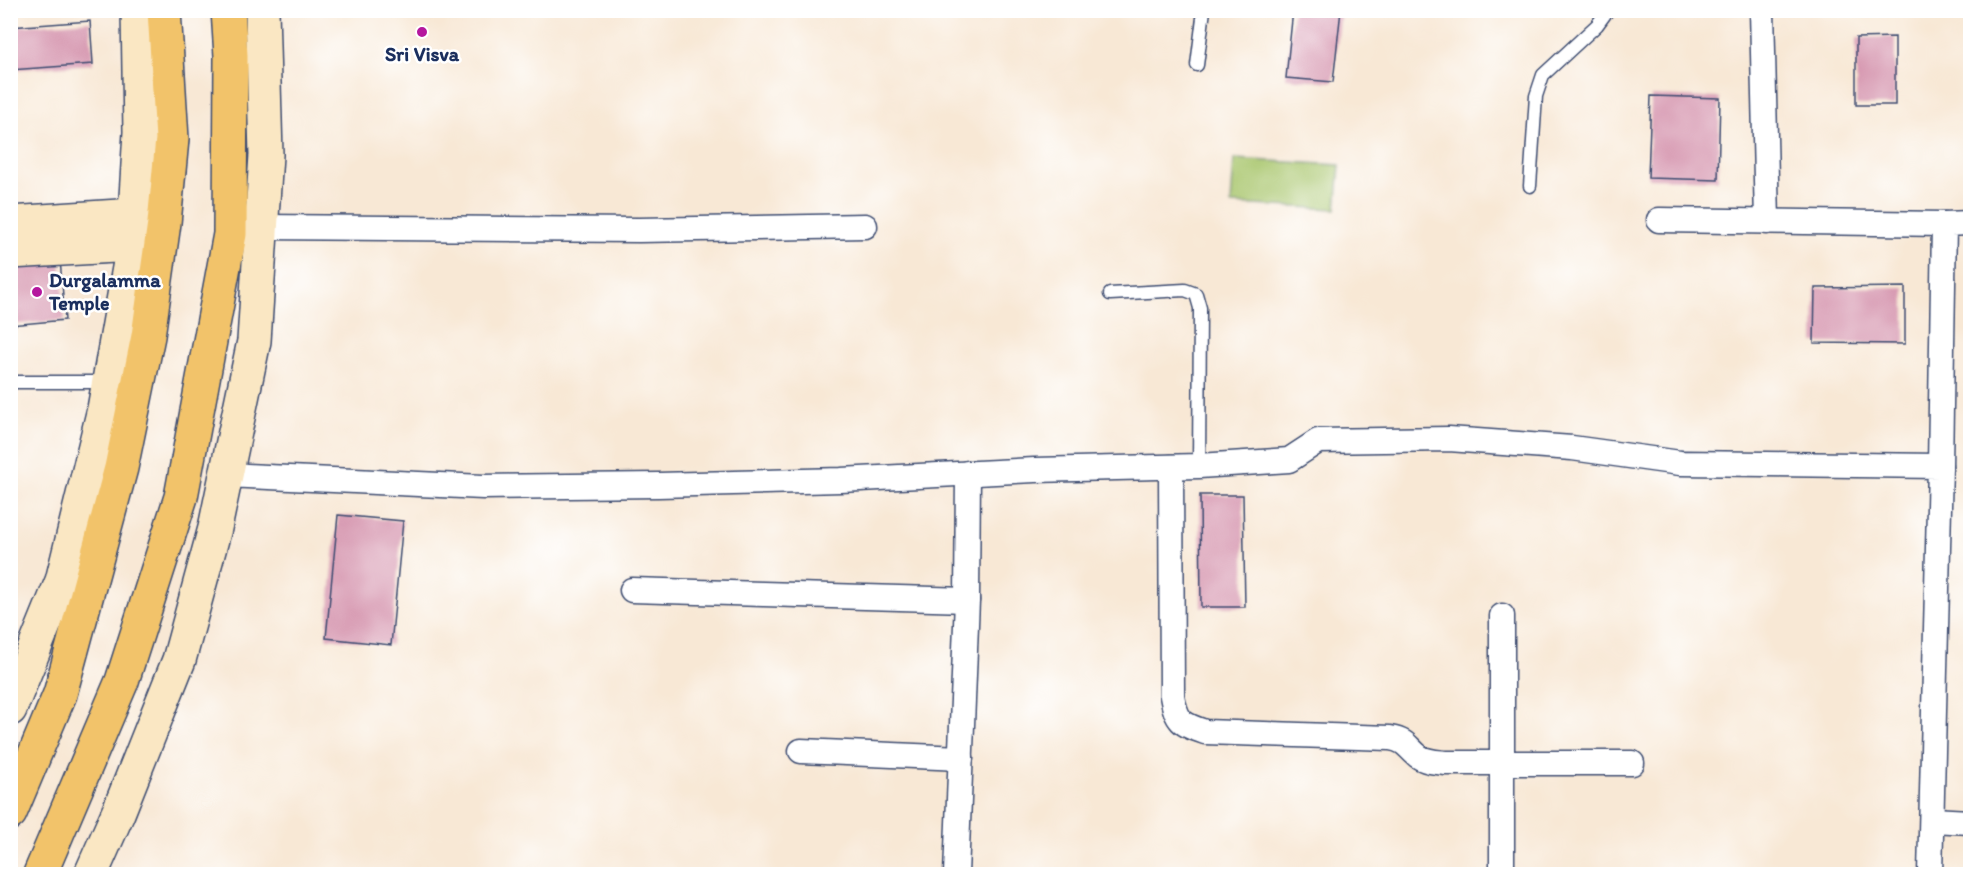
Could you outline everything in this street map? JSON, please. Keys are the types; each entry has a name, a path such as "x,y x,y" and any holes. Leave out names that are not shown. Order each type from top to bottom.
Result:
{"main road":[{"path":"10,813 60,694 121,468 148,336 148,232 172,139 164,10"},
{"path":"40,874 122,681 181,497 230,234 231,56 228,10"}],"street":[{"path":"10,710 62,581 109,382 148,232 140,132 138,10"},
{"path":"91,874 179,660 215,528 254,342 266,155 262,10"},
{"path":"1762,10 1767,222"},
{"path":"1659,220 1971,223"},
{"path":"10,223 148,232"},
{"path":"1930,874 1944,224"},
{"path":"261,227 639,230 865,226"},
{"path":"10,252 148,232"},
{"path":"226,475 483,488 670,485 1035,470 1199,466 1289,460 1318,441 1449,439 1572,448 1680,463 1940,466"},
{"path":"1171,467 1172,696 1175,712 1185,725 1205,732 1390,738 1402,740 1419,757 1431,762 1632,763"},
{"path":"956,874 967,600 968,473"},
{"path":"632,590 967,600"},
{"path":"1502,616 1502,869"},
{"path":"801,750 961,758"},
{"path":"1932,820 1971,822"}],"lane":[{"path":"1197,64 1204,10"},
{"path":"1530,186 1536,96 1543,75 1597,26 1608,10"},
{"path":"1110,294 1185,290 1197,294 1200,308 1199,466"},
{"path":"10,382 109,382"}],"green space":[{"path":"1234,159 1340,165 1336,209 1231,204"}],"building":[{"path":"1293,10 1341,10 1333,82 1286,78"},
{"path":"90,21 93,64 10,70 10,27"},
{"path":"1895,37 1895,105 1856,105 1856,38"},
{"path":"1651,96 1720,98 1718,180 1648,178"},
{"name":"Durgalamma Temple","path":"60,259 65,320 10,325 10,263"},
{"path":"1905,287 1905,344 1814,343 1815,288"},
{"path":"1200,495 1243,495 1245,607 1201,607"},
{"path":"338,515 403,521 391,645 326,638"}],"place":[{"name":"Sri Visva","path":"422,32"},
{"name":"Durgalamma Temple","path":"37,292"}]}
